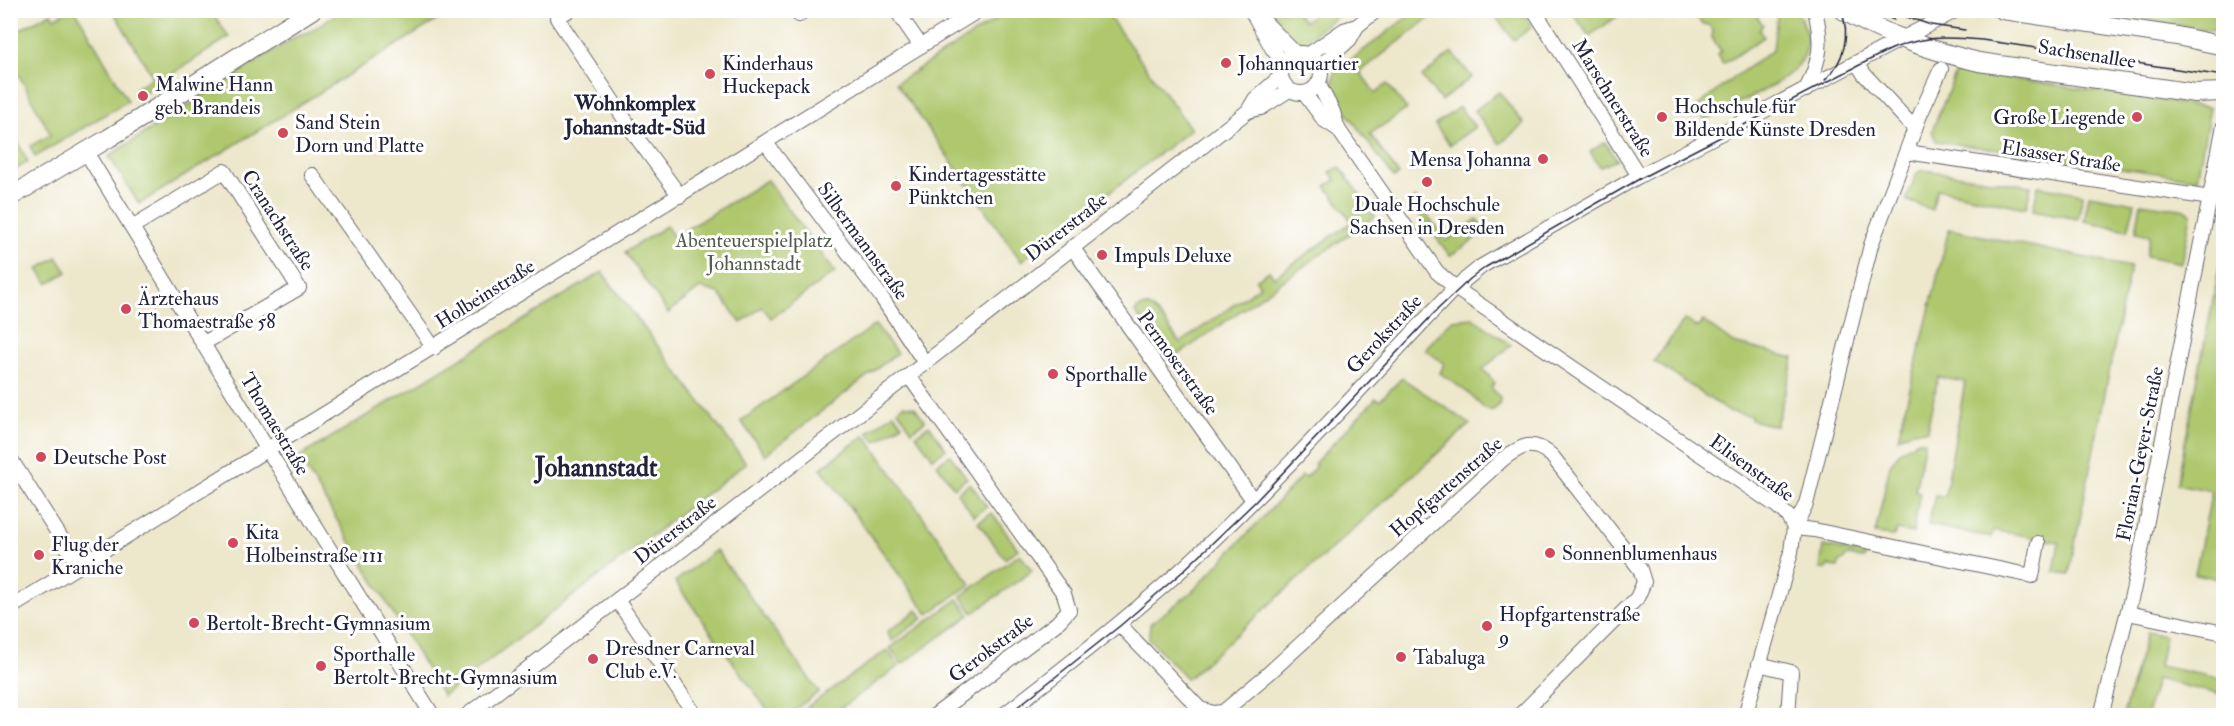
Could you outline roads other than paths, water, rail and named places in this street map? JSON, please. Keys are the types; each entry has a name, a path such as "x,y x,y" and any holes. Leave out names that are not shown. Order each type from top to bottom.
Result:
{"main road":[{"path":"10,197 312,10"},
{"name":"Sachsenallee","path":"1843,10 1906,39 1943,61 1979,62 2194,93 2223,92"},
{"name":"Sachsenallee","path":"2003,10 2177,36 2223,46"}],"street":[{"path":"569,10 556,18 640,142 680,196"},
{"path":"896,10 921,46"},
{"name":"Holbeinstraße","path":"10,608 979,10"},
{"path":"1252,10 1302,53 1320,66 1321,75 1318,83 1304,93 1289,90 1281,77 1283,63 1288,56 1302,53 1344,30 1357,26 1377,10"},
{"path":"1252,10 1272,48 1283,63"},
{"name":"Marschnerstraße","path":"1534,10 1639,176"},
{"path":"1806,90 1816,65 1821,43 1815,10"},
{"name":"Gerokstraße","path":"1002,716 1119,624 1190,562 1253,500 1455,288 1488,263 1639,176 1906,39 1957,10"},
{"path":"1320,66 1350,39 1357,26"},
{"path":"1745,716 1791,552 1794,528 1806,504 1871,245 1943,61"},
{"path":"1857,63 1864,74 1915,129"},
{"name":"Dürerstraße","path":"466,716 926,363 1248,111 1255,99 1281,77"},
{"path":"1318,83 1333,112 1338,129"},
{"name":"Dürerstraße","path":"1248,111 1261,108 1289,90"},
{"path":"1304,93 1324,120 1338,129"},
{"name":"Florian-Geyer-Straße","path":"2101,716 2128,613 2157,475 2223,125"},
{"name":"Elisenstraße","path":"1338,129 1433,267 1455,288 1778,507 1788,516 1794,528 1814,530 2032,576 2038,543"},
{"name":"Silbermannstraße","path":"766,143 880,295 926,363"},
{"name":"Thomaestraße","path":"86,152 433,716"},
{"name":"Elsasser Straße","path":"1907,152 2223,201"},
{"name":"Cranachstraße","path":"132,226 224,171 299,288 204,343"},
{"path":"312,174 434,348"},
{"name":"Permoserstraße","path":"1072,248 1253,500"},
{"name":"Gerokstraße","path":"909,376 1064,594 1069,610 1057,623 934,716"},
{"name":"Hopfgartenstraße","path":"1119,624 1200,709 1213,713 1223,712 1268,674 1503,459 1516,449 1528,445 1536,446 1552,456 1640,569 1644,582 1637,598 1519,716"},
{"path":"10,458 79,566"},
{"path":"617,600 696,716"},
{"path":"2128,613 2223,633"},
{"path":"1759,664 1791,672 1788,716"}],"tram line":[{"path":"1825,80 1837,65 1844,48 1845,29 1841,10"},
{"path":"1871,10 1894,20"},
{"path":"1886,10 1931,25 1965,30"},
{"path":"1006,716 1121,625 1181,573 1255,502 1438,309 1470,279 1486,267 1641,178 1881,54 1918,41 1942,38 1982,40 2224,76"}],"place":[{"name":"Johannquartier","path":"1226,63"},
{"name":"Kinderhaus Huckepack","path":"710,74"},
{"name":"Malwine Hann geb. Brandeis","path":"143,96"},
{"name":"Hochschule für Bildende Künste Dresden","path":"1662,117"},
{"name":"Große Liegende","path":"2137,117"},
{"name":"Sand Stein Dorn und Platte","path":"283,133"},
{"name":"Mensa Johanna","path":"1543,159"},
{"name":"Duale Hochschule Sachsen in Dresden","path":"1427,182"},
{"name":"Kindertagesstätte Pünktchen","path":"896,186"},
{"name":"Impuls Deluxe","path":"1102,255"},
{"name":"Ärztehaus Thomaestraße 58","path":"126,309"},
{"name":"Sporthalle","path":"1053,374"},
{"name":"Deutsche Post","path":"41,457"},
{"name":"Kita Holbeinstraße 111","path":"233,543"},
{"name":"Sonnenblumenhaus","path":"1550,553"},
{"name":"Flug der Kraniche","path":"39,555"},
{"name":"Bertolt-Brecht-Gymnasium","path":"194,623"},
{"name":"Hopfgartenstraße 9","path":"1487,626"},
{"name":"Tabaluga","path":"1401,657"},
{"name":"Dresdner Carneval Club e.V.","path":"593,659"},
{"name":"Sporthalle Bertolt-Brecht-Gymnasium","path":"321,666"}],"district":[{"name":"Wohnkomplex Johannstadt-Süd","path":"635,115"},
{"name":"Johannstadt","path":"596,468"}],"park label":[{"name":"Abenteuerspielplatz Johannstadt","path":"754,252"}]}
